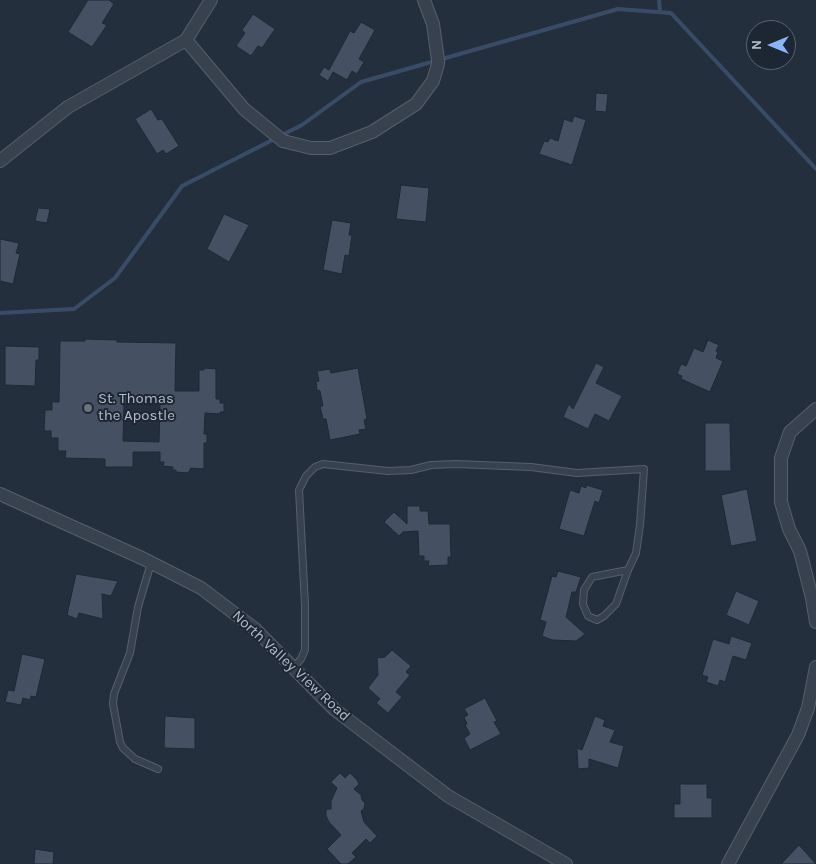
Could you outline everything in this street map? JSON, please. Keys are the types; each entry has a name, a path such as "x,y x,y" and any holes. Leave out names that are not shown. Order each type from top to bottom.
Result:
{"street":[{"path":"0,161 68,107 186,40 211,0"},
{"path":"186,40 244,109 284,141 311,148 330,148 372,132 416,104 433,80 438,60 433,24 424,0"},
{"path":"816,409 790,432 781,458 781,502 789,529 800,552 816,622"},
{"name":"North Valley View Road","path":"0,494 201,588 254,629 334,709 448,796 566,864"},
{"path":"728,864 798,735 808,708 816,667"}],"lane":[{"path":"293,668 301,659 305,650 305,605 298,490 306,476 315,467 322,464 388,471 411,470 431,465 456,464 532,467 577,473 644,470 636,553 616,604 597,620 588,616 583,604 584,590 592,577 628,570"},
{"path":"151,563 138,607 130,653 113,698 120,742 123,748 135,759 158,769"}],"building":[{"path":"88,0 109,0 114,4 102,23 107,25 92,47 68,32"},
{"path":"253,14 275,29 262,48 258,46 251,56 236,46 245,33 242,30"},
{"path":"361,22 375,30 359,59 364,62 357,74 352,71 347,80 333,72 328,81 319,75 324,67 329,70 350,31 354,33"},
{"path":"596,93 608,94 606,112 595,111"},
{"path":"151,109 158,120 162,119 179,146 166,154 163,150 157,154 135,119"},
{"path":"574,116 586,120 572,165 539,154 544,141 548,142 550,138 558,141 564,119 572,122"},
{"path":"401,185 429,188 426,222 396,219"},
{"path":"38,208 50,209 47,223 35,221"},
{"path":"224,214 249,225 229,262 207,249"},
{"path":"332,220 351,223 349,235 352,235 349,256 345,255 342,274 323,270"},
{"path":"0,239 19,243 16,253 20,254 13,284 0,281"},
{"name":"St. Thomas the Apostle","path":"85,339 117,340 117,342 176,343 175,391 199,391 199,370 204,370 204,368 216,369 216,399 220,399 220,403 224,403 224,412 220,412 220,414 205,413 204,434 207,434 207,443 204,443 204,469 191,468 188,473 176,472 176,470 173,470 173,467 163,466 164,462 160,462 160,452 133,452 133,467 105,467 105,459 65,458 66,451 58,451 58,438 51,438 51,431 44,431 45,410 52,410 52,402 59,402 60,341 85,341","holes":["124,404 160,405 159,442 123,441"]},
{"path":"708,340 719,345 716,351 718,352 716,358 723,361 710,392 681,379 682,376 677,374 681,364 686,366 694,348 703,352"},
{"path":"5,346 39,347 39,360 36,360 35,386 5,385"},
{"path":"596,363 604,367 596,383 622,396 609,421 595,414 588,429 563,417 569,404 573,409"},
{"path":"358,368 367,419 364,420 366,429 359,430 360,434 330,440 326,419 323,419 320,406 323,406 320,391 317,390 316,382 319,381 317,371 330,369 331,373"},
{"path":"705,423 730,423 731,471 705,471"},
{"path":"586,485 603,490 599,503 595,501 584,536 559,529 570,490 579,493 581,486 586,488"},
{"path":"747,489 757,541 731,546 721,495"},
{"path":"407,506 420,506 420,511 428,511 429,524 450,524 451,557 448,557 448,565 428,566 429,561 424,561 424,556 419,556 418,531 403,532 399,536 384,522 394,512 407,524"},
{"path":"558,571 581,577 576,592 572,592 566,617 585,634 576,641 552,640 542,636 546,622 540,620 552,576 556,577"},
{"path":"76,574 118,581 111,596 102,594 103,619 79,613 77,619 67,615"},
{"path":"736,591 759,601 749,625 726,615"},
{"path":"731,636 752,643 746,660 733,656 725,682 720,680 718,686 706,682 708,677 702,675 713,639 729,644"},
{"path":"392,650 411,666 406,672 410,675 396,692 402,697 388,713 376,703 380,699 368,688 378,675 377,658 385,657"},
{"path":"22,654 45,659 36,697 31,696 30,700 23,698 21,705 5,702 8,690 14,691"},
{"path":"485,698 497,721 494,722 501,734 470,750 464,738 470,734 465,725 467,724 464,717 468,715 464,709"},
{"path":"165,716 195,718 195,749 164,748"},
{"path":"595,716 605,720 603,726 615,730 610,742 624,746 618,768 589,759 589,768 578,769 577,748 582,750"},
{"path":"340,773 345,778 350,773 357,780 359,784 354,789 361,795 365,803 364,809 361,811 364,822 377,836 370,843 366,839 352,853 356,857 348,864 341,864 327,849 341,835 326,816 326,809 331,809 331,801 337,788 331,782"},
{"path":"680,784 707,784 707,798 712,798 712,818 674,818 674,804 680,804"},
{"path":"799,845 816,864 781,864"},
{"path":"35,849 54,852 53,864 34,864"}],"waterway":[{"path":"659,0 660,12"},
{"path":"0,313 74,309 115,278 182,186 302,125 361,82 618,9 671,13 816,169"}],"place":[{"name":"St. Thomas the Apostle","path":"88,408"}]}
